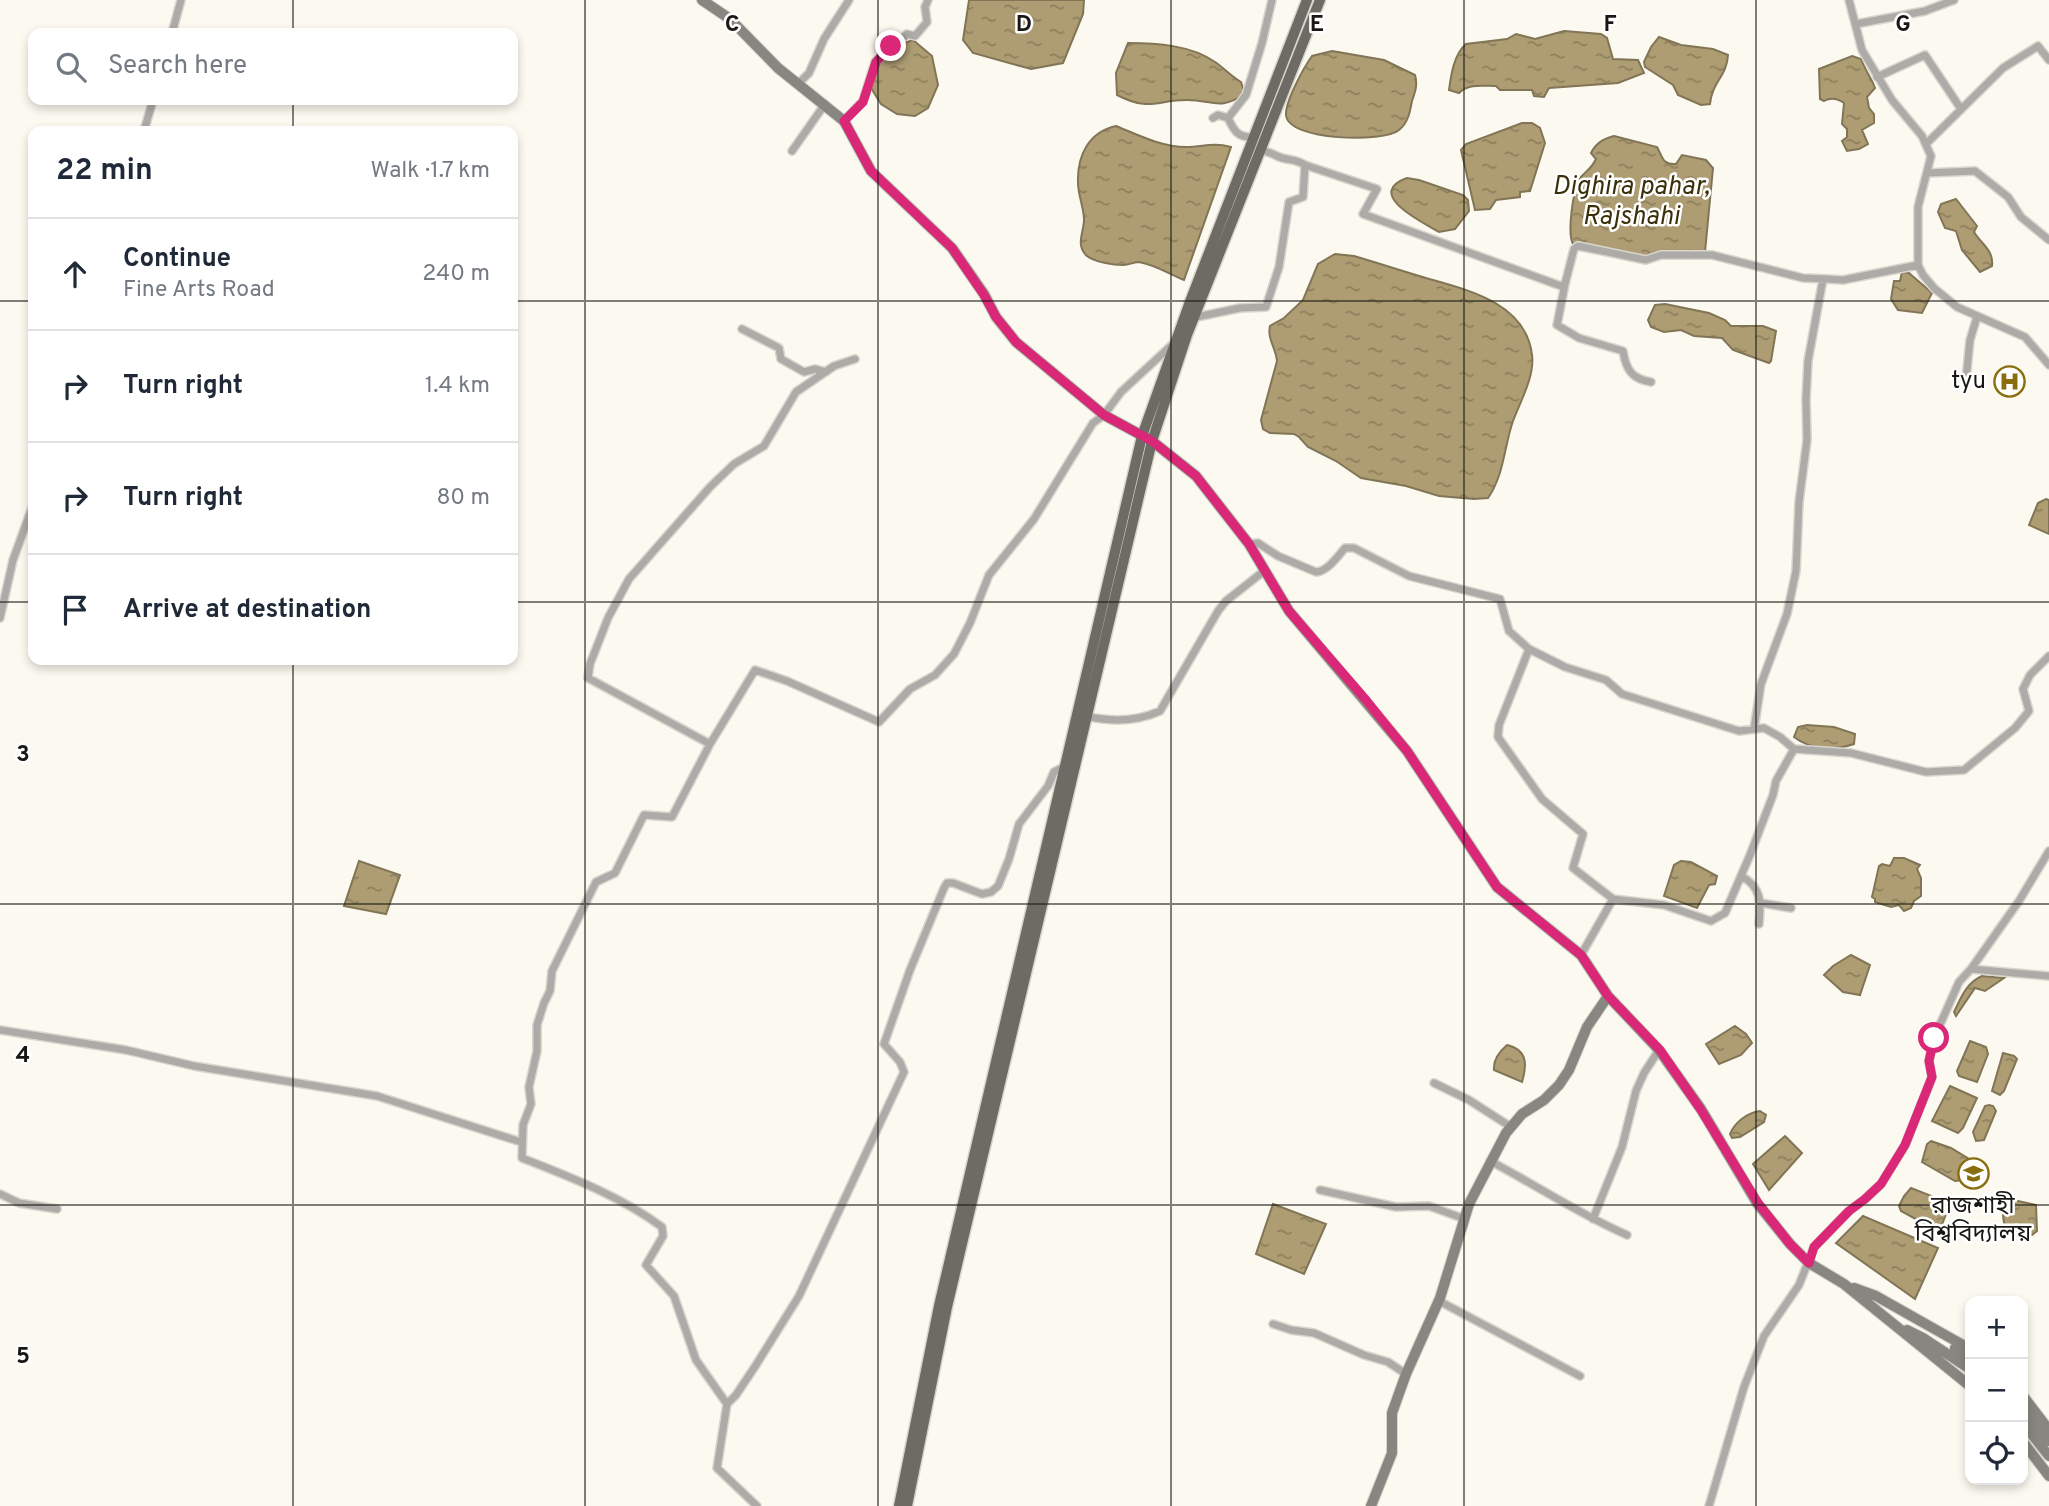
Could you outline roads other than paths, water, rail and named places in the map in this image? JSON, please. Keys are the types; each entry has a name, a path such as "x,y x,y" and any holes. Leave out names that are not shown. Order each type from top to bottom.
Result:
{"main road":[{"path":"702,0 730,19 778,68 844,121 871,171 952,248 996,317 1016,342 1104,415 1147,438 1196,476 1249,544 1289,611 1407,751 1497,887 1581,955 1608,996 1660,1050 1701,1110 1758,1203 1790,1244 1809,1263 1844,1284 1965,1382"},
{"path":"1147,438 1254,137 1307,0"},
{"path":"907,1506 947,1307 1147,438 1175,341 1189,318 1320,0"},
{"path":"899,1506 939,1306 1065,767 1082,715"},
{"path":"1375,1504 1392,1453 1392,1413 1406,1374 1439,1301 1465,1219 1490,1161 1522,1114 1544,1100 1559,1085 1569,1070 1587,1027 1608,996"},
{"path":"1844,1284 1876,1296 1965,1346"},
{"path":"1906,1314 1926,1335 1965,1365"},
{"path":"1897,1325 1926,1335 1965,1355"},
{"path":"2028,1402 2049,1430"},
{"path":"2028,1415 2049,1441"},
{"path":"2028,1429 2049,1456"},
{"path":"2028,1449 2049,1476"}],"street":[{"path":"173,28 181,0"},
{"path":"798,84 808,72 824,39 849,0"},
{"path":"844,121 863,102 876,62 907,34 915,36 927,22 925,7 928,0"},
{"path":"1228,118 1247,95 1272,0"},
{"path":"1849,0 1862,50 1877,77 1926,144 1931,156 1918,207 1918,265 1934,288 1957,307 2025,337 2049,365"},
{"path":"1856,24 1925,11 1954,0"},
{"path":"1926,144 2003,68 2038,46 2049,60"},
{"path":"1877,77 1926,55 1961,109"},
{"path":"792,151 825,104"},
{"path":"145,126 152,105"},
{"path":"1213,118 1218,115 1228,118 1235,131 1243,137 1254,137"},
{"path":"1260,150 1279,158 1294,159 1377,190 1363,214 1561,285 1565,284"},
{"path":"1189,318 1240,308 1266,307 1279,267 1289,202 1303,197 1305,165"},
{"path":"1927,173 1975,171 2008,197 2021,217 2049,240"},
{"path":"1651,382 1634,377 1625,364 1623,351 1579,338 1557,325 1574,249 1578,246 1646,260 1661,255 1712,255 1803,278 1843,280 1918,265"},
{"path":"1754,729 1761,684 1787,614 1796,571 1799,502 1807,440 1805,399 1808,361 1822,279"},
{"path":"1965,379 1970,340 1977,317"},
{"path":"742,329 779,348 782,359 804,372 815,369 826,372"},
{"path":"727,1404 696,1360 674,1296 646,1265 663,1236 662,1227 642,1212 574,1178 522,1158 523,1125 531,1104 529,1087 537,1051 537,1025 550,991 552,971 596,882 615,873 644,815 672,817 710,744 755,670 787,681 879,722 910,689 935,675 954,654 970,624 989,575 1023,535 1093,424 1104,415 1121,391 1175,341"},
{"path":"710,744 588,678 590,664 608,618 629,579 710,487 734,464 764,446 796,392 834,366 855,359"},
{"path":"0,618 13,560 28,519"},
{"path":"1249,544 1258,543 1278,556 1316,572 1326,568 1345,548 1354,548 1409,576 1500,599 1509,631 1529,649 1565,667 1606,680 1622,694 1739,731 1764,728 1794,748 1851,753 1926,772 1964,770 2015,728 2029,711 2023,689 2030,676 2049,656"},
{"path":"1082,715 1111,721 1145,718 1160,712 1218,611 1226,601 1264,571"},
{"path":"1529,649 1499,725 1499,737 1542,799 1583,834 1573,868 1613,899 1664,905 1711,921 1725,913 1773,795 1776,781 1794,748"},
{"path":"757,1506 717,1468 727,1404 756,1366 799,1296 904,1072 900,1062 884,1044 910,970 944,888 947,883 953,883 982,894 991,892 998,886 1019,824 1048,786 1054,772 1065,767"},
{"path":"1719,1506 1710,1504 1754,1359 1764,1336 1799,1285 1814,1247 1849,1211 1881,1184 1905,1145 1932,1077 1929,1061 1934,1038 1959,982 2019,901 2049,851"},
{"path":"1741,876 1758,890 1761,903 1759,924"},
{"path":"1581,955 1613,899"},
{"path":"1761,903 1791,908"},
{"path":"1971,969 2049,976"},
{"path":"0,1030 377,1096 521,1142"},
{"path":"1593,1219 1622,1147 1636,1091 1644,1073 1660,1050"},
{"path":"1434,1083 1469,1100 1511,1127"},
{"path":"1490,1161 1627,1235"},
{"path":"1320,1190 1396,1207 1429,1206 1465,1219"},
{"path":"0,1194 19,1203 57,1209"},
{"path":"1439,1301 1580,1376"},
{"path":"1273,1324 1314,1333 1364,1355 1388,1362 1406,1374"}],"water":[{"path":"969,0 1084,0 1083,14 1063,63 1031,69 973,53 963,40"},
{"path":"1564,31 1601,34 1607,38 1613,59 1638,60 1644,73 1618,83 1549,88 1544,97 1534,96 1532,90 1500,90 1496,86 1471,86 1459,93 1449,90 1456,59 1466,44 1507,39 1516,34 1535,39"},
{"path":"1659,37 1681,45 1713,49 1728,55 1710,104 1701,105 1678,95 1673,85 1645,67 1644,62 1651,47"},
{"path":"913,40 932,56 938,85 928,108 915,116 897,114 881,104 871,88 884,57 896,47"},
{"path":"1128,43 1173,46 1206,56 1241,82 1245,94 1222,103 1176,100 1145,104 1128,100 1117,95 1116,73"},
{"path":"1332,51 1384,60 1415,75 1416,88 1409,113 1405,124 1399,130 1375,137 1338,137 1319,135 1291,124 1286,115 1287,109 1304,68 1312,56"},
{"path":"1852,56 1861,59 1875,88 1867,97 1869,108 1874,114 1874,123 1862,130 1868,144 1847,151 1842,141 1847,137 1847,129 1842,124 1844,103 1834,99 1820,99 1819,69"},
{"path":"1522,123 1532,123 1540,128 1545,143 1530,191 1520,192 1520,197 1496,200 1490,209 1475,210 1461,150 1466,144"},
{"path":"1116,126 1168,145 1231,147 1184,280 1139,262 1110,264 1090,258 1083,252 1081,238 1084,220 1078,188 1082,154 1092,139"},
{"name":"Dighira pahar, Rajshahi","path":"1614,136 1657,147 1668,163 1676,164 1682,155 1706,160 1713,168 1705,252 1660,252 1644,256 1573,244 1571,221 1578,182 1596,159 1591,153 1595,147"},
{"path":"1407,178 1463,195 1468,200 1469,211 1455,229 1439,232 1401,208 1394,200 1391,192 1395,185"},
{"path":"1956,199 1977,226 1974,232 1991,256 1992,266 1980,272 1962,250 1956,231 1945,228 1938,212 1941,204"},
{"path":"1335,254 1354,256 1476,294 1507,311 1519,323 1527,337 1532,355 1531,372 1513,421 1501,470 1488,498 1439,496 1406,486 1361,478 1308,447 1294,434 1270,433 1263,429 1261,420 1277,361 1270,326 1284,318 1303,300 1318,264"},
{"path":"1902,272 1909,273 1932,293 1922,313 1898,310 1891,299 1894,281 1900,281"},
{"path":"1665,304 1709,313 1725,320 1731,326 1763,326 1776,331 1771,361 1769,363 1733,350 1722,338 1694,336 1681,330 1664,332 1651,327 1648,320 1655,305"},
{"path":"2049,500 2049,534 2029,525 2038,503"},
{"path":"1798,727 1834,727 1855,734 1854,744 1838,748 1808,745 1794,737"},
{"path":"1894,858 1904,858 1920,865 1917,869 1921,878 1921,896 1914,901 1911,908 1904,911 1899,905 1891,907 1875,902 1872,897 1879,866 1890,866"},
{"path":"359,861 400,875 386,914 344,906"},
{"path":"1681,861 1691,862 1717,876 1715,884 1709,885 1697,908 1664,896 1674,865"},
{"path":"1851,955 1870,965 1860,995 1843,992 1824,975"},
{"path":"1982,976 2004,978 1985,991 1975,988 1956,1016 1954,1012 1965,991"},
{"path":"1735,1026 1746,1034 1752,1043 1741,1055 1719,1064 1706,1044"},
{"path":"1970,1041 1986,1047 1988,1054 1977,1082 1959,1076 1957,1071"},
{"path":"1507,1045 1522,1054 1525,1070 1522,1082 1494,1070 1498,1056"},
{"path":"2003,1053 2017,1059 2000,1095 1992,1091"},
{"path":"1950,1086 1977,1098 1958,1133 1932,1121"},
{"path":"1989,1105 1996,1111 1984,1140 1976,1141 1973,1132 1985,1106"},
{"path":"1760,1111 1766,1115 1764,1122 1740,1137 1732,1138 1730,1134 1738,1122"},
{"path":"1785,1136 1802,1153 1769,1190 1753,1164"},
{"path":"1931,1141 1951,1148 1969,1159 1970,1164 1963,1180 1955,1181 1922,1162 1927,1144"},
{"path":"1911,1188 1934,1197 1948,1209 1941,1227 1932,1228 1901,1211 1899,1206"},
{"path":"2009,1199 2036,1205 2037,1231 2032,1235 2006,1231 2003,1211"},
{"path":"1273,1204 1326,1224 1304,1274 1256,1254"},
{"path":"1863,1216 1938,1248 1915,1299 1836,1243"}],"place":[{"name":"tyu","path":"2009,382"},
{"name":"রাজশাহী বিশ্ববিদ্যালয়","path":"1973,1173"}]}
